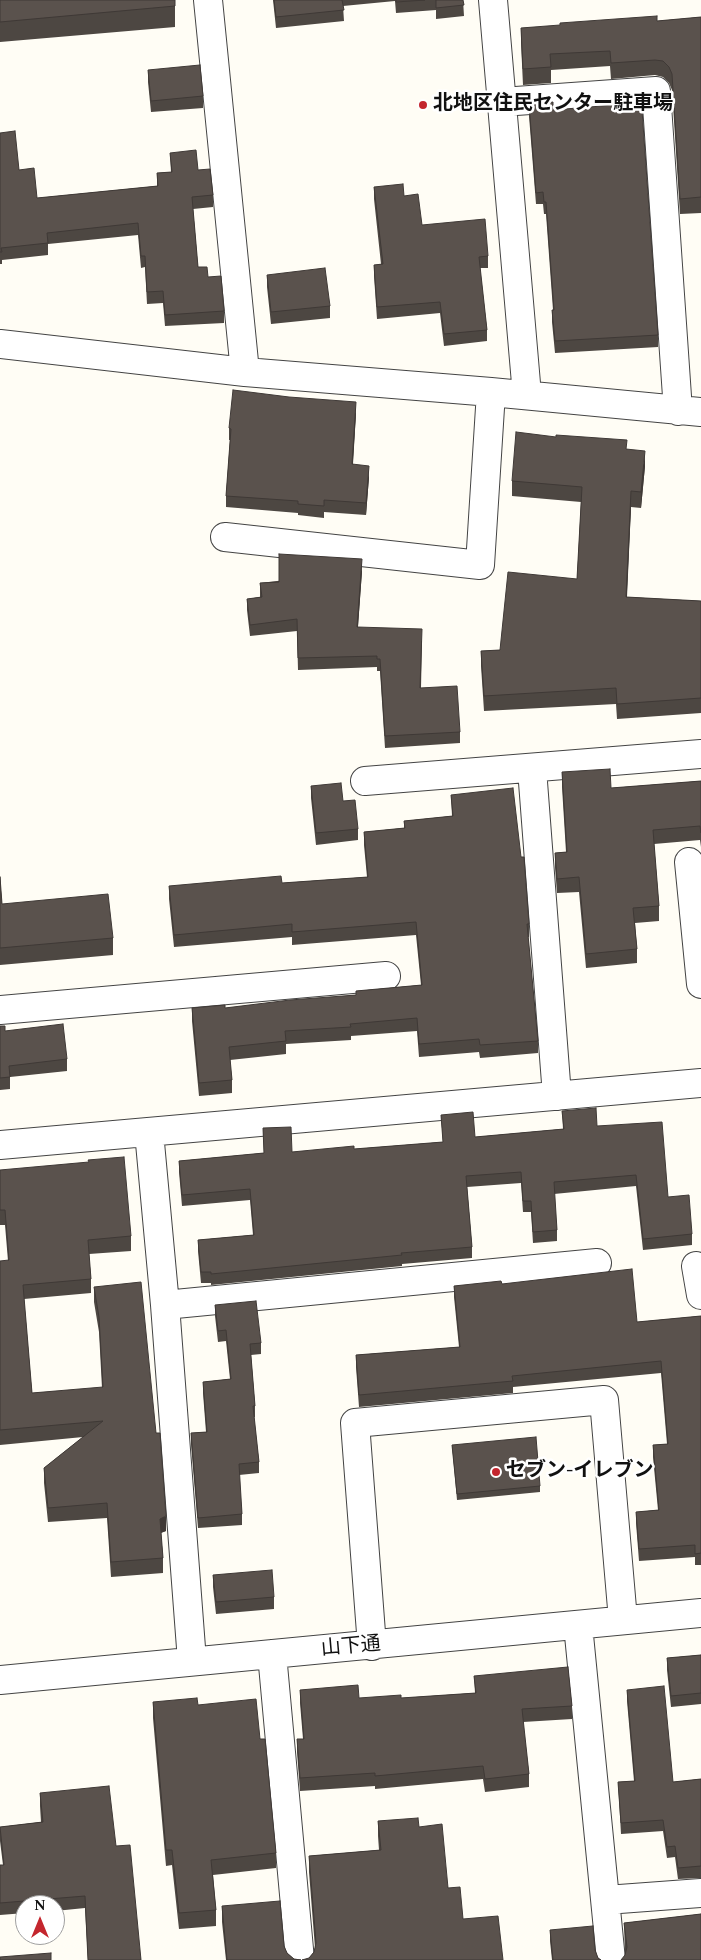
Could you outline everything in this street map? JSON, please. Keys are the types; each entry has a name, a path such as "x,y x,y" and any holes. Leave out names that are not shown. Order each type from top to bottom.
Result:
{"street":[{"path":"208,0 245,372"},
{"path":"493,0 526,396"},
{"path":"0,344 245,372 491,392 690,412 656,91 502,102"},
{"path":"225,536 480,565 491,392"},
{"path":"366,781 701,754"},
{"path":"532,769 557,1096"},
{"path":"689,862 701,984"},
{"path":"0,1010 386,976"},
{"path":"0,1145 701,1082"},
{"path":"149,1132 165,1306 192,1661"},
{"path":"165,1306 597,1263"},
{"path":"696,1266 701,1295"},
{"path":"372,1646 355,1422 604,1400 623,1620"},
{"name":"山下通","path":"0,1680 372,1646 701,1613"},
{"path":"578,1625 611,1960"},
{"path":"272,1654 300,1960"},
{"path":"606,1900 701,1893"}],"building":[{"path":"0,0 175,0 175,6 0,22"},
{"path":"274,0 342,0 344,10 276,17"},
{"path":"396,0 425,0 396,2"},
{"path":"436,0 463,0 464,5 436,8"},
{"path":"657,16 657,21 701,17 701,197 680,199 672,74 669,67 663,61 611,63 610,51 550,54 551,67 523,69 521,28 560,25 560,23"},
{"path":"200,65 203,96 151,101 148,70"},
{"path":"641,96 658,335 555,341 546,202 544,202 543,192 536,193 529,104 553,102 553,110 614,105 614,98"},
{"path":"15,131 19,170 34,168 37,198 158,186 157,173 172,172 170,153 196,150 198,170 210,169 213,195 192,197 198,267 207,267 208,277 221,276 224,311 165,315 163,291 147,292 145,256 141,256 138,223 47,233 48,243 1,248 2,252 0,252 0,133"},
{"path":"403,184 404,196 418,194 422,225 485,219 488,256 479,257 487,330 444,334 440,302 377,307 374,265 383,264 374,187"},
{"path":"325,268 330,306 271,312 267,275"},
{"path":"233,390 289,397 356,402 352,464 369,466 366,503 324,500 324,506 298,504 298,501 226,496"},
{"path":"516,432 556,437 556,435 627,440 626,449 645,451 641,492 631,491 626,597 701,601 701,698 617,704 616,688 484,696 481,651 500,650 508,572 577,579 582,487 512,481"},
{"path":"279,554 362,559 357,627 422,629 420,688 457,686 460,732 385,736 380,659 377,659 377,656 298,658 297,619 250,625 247,599 262,597 260,583 279,582"},
{"path":"610,769 611,788 701,781 701,833 700,826 653,830 659,906 633,908 637,949 586,954 579,877 557,879 555,853 567,852 562,772"},
{"path":"341,783 343,801 355,800 358,829 316,833 311,786"},
{"path":"513,788 521,857 524,857 529,924 527,924 538,1041 480,1045 479,1039 419,1044 417,1018 350,1024 351,1027 285,1031 286,1041 229,1047 232,1080 199,1083 192,1008 225,1005 225,1008 290,1000 356,995 356,991 422,985 416,922 292,932 292,924 174,935 169,886 281,876 282,883 368,877 364,832 405,828 404,821 453,816 451,795"},
{"path":"0,877 2,904 108,894 113,938 0,948"},
{"path":"63,1024 67,1059 9,1066 10,1077 0,1078 0,1026 5,1026 5,1031"},
{"path":"596,1108 597,1126 662,1122 668,1197 689,1195 692,1234 643,1239 636,1175 554,1182 557,1230 533,1232 531,1201 523,1201 521,1172 466,1176 472,1247 211,1274 211,1272 201,1272 198,1240 254,1235 250,1189 182,1195 179,1161 264,1153 263,1128 291,1127 292,1152 354,1146 354,1149 443,1142 441,1115 473,1112 475,1137 564,1129 562,1111"},
{"path":"124,1157 131,1236 88,1240 91,1279 23,1285 32,1393 103,1387 99,1317 94,1287 141,1282 156,1433 160,1433 166,1516 160,1519 163,1558 111,1562 107,1503 48,1508 44,1468 103,1421 0,1430 0,1261 9,1260 5,1210 0,1210 0,1170"},
{"path":"632,1269 637,1322 701,1316 701,1553 695,1554 695,1545 639,1549 636,1512 659,1510 653,1445 668,1444 661,1361 512,1376 513,1381 359,1395 356,1355 460,1347 454,1286 501,1281 502,1284"},
{"path":"256,1301 261,1343 250,1344 255,1406 253,1406 259,1462 239,1464 242,1514 198,1518 191,1433 207,1432 203,1382 231,1379 226,1330 218,1331 215,1305"},
{"name":"セブン-イレブン","path":"536,1437 540,1486 457,1494 452,1445"},
{"path":"272,1570 274,1597 216,1602 213,1575"},
{"path":"701,1655 701,1693 671,1696 667,1658"},
{"path":"568,1667 572,1706 522,1709 529,1774 485,1779 483,1766 375,1776 375,1773 300,1778 297,1739 304,1739 300,1690 358,1685 359,1698 401,1695 401,1698 476,1693 474,1676"},
{"path":"664,1686 673,1782 701,1779 701,1866 678,1868 675,1846 667,1847 663,1820 621,1823 618,1782 635,1781 627,1690"},
{"path":"197,1698 198,1705 256,1699 260,1739 265,1739 276,1853 211,1860 216,1910 179,1913 172,1850 166,1850 153,1702"},
{"path":"109,1786 116,1846 130,1845 141,1960 88,1960 85,1896 65,1898 65,1895 15,1895 15,1902 0,1903 0,1865 4,1865 0,1827 43,1822 40,1793"},
{"path":"418,1818 419,1827 442,1824 448,1888 460,1887 463,1919 498,1916 503,1960 302,1960 309,1958 314,1952 316,1943 309,1856 381,1850 378,1821"},
{"path":"280,1901 284,1946 287,1953 294,1959 301,1960 227,1960 222,1906"},
{"path":"701,1914 701,1960 621,1960 625,1955 627,1947 624,1923"},
{"path":"593,1926 595,1950 598,1958 601,1960 553,1960 550,1930"},
{"path":"51,1953 51,1960 0,1960 0,1957"}],"place":[{"name":"北地区住民センター駐車場","path":"423,105"},
{"name":"セブン-イレブン","path":"496,1472"}]}
